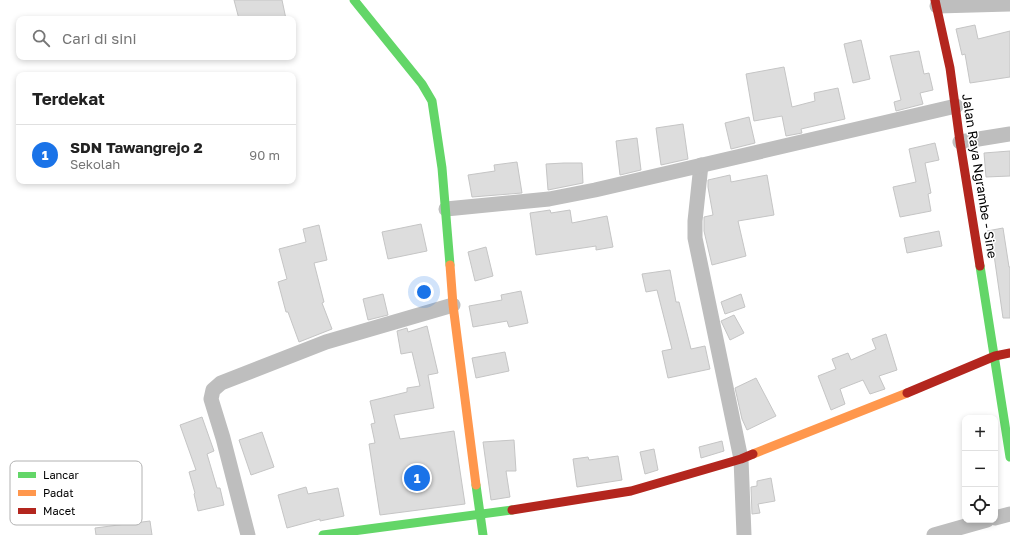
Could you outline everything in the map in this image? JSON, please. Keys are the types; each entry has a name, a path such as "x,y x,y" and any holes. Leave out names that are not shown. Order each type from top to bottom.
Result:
{"street":[{"path":"354,0 422,84 432,100 442,168 453,305 483,535"},
{"path":"936,3 1010,4"},
{"name":"Jalan Raya Ngrambe - Sine","path":"936,3 956,106 960,142 1010,457"},
{"path":"446,209 549,199 595,190 956,106"},
{"path":"960,142 1010,134"},
{"path":"701,165 695,238 740,459 744,535"},
{"path":"248,535 223,438 211,399 213,390 227,380 326,342 453,305"},
{"path":"323,535 377,531 631,491 740,459 885,402 995,356 1010,353"},
{"path":"998,517 1010,514"},
{"path":"934,535 976,523"}],"building":[{"path":"234,0 282,0 285,16 238,16"},
{"path":"975,25 978,39 1010,31 1010,77 970,83 965,54 962,55 956,29"},
{"path":"861,40 870,79 853,83 844,44"},
{"path":"919,51 924,74 929,73 933,90 920,93 923,104 896,111 894,102 901,100 890,56"},
{"path":"784,67 792,107 815,101 814,93 838,88 845,119 801,129 802,133 786,136 782,116 754,121 746,74"},
{"path":"749,117 755,143 731,149 725,123"},
{"path":"683,124 688,159 661,165 656,128"},
{"path":"637,138 641,170 620,175 616,141"},
{"path":"935,143 939,160 925,163 931,193 928,194 931,211 900,217 893,187 916,182 909,149"},
{"path":"1010,151 1010,176 986,177 984,153"},
{"path":"517,162 522,193 472,197 468,175 495,171 494,165"},
{"path":"582,163 583,183 548,190 546,164"},
{"path":"730,175 731,182 767,175 774,215 738,221 746,256 712,265 704,231 704,217 713,215 708,180"},
{"path":"550,210 551,213 570,210 572,223 607,216 613,247 596,250 596,246 536,255 530,213"},
{"path":"421,224 427,251 388,259 382,232"},
{"path":"319,225 327,260 314,263 324,302 322,303 332,329 299,342 288,312 286,312 278,282 287,279 279,249 306,242 303,229"},
{"path":"1003,228 1010,267 1010,318 1003,318 994,255 991,255 987,231"},
{"path":"939,231 942,246 907,253 904,238"},
{"path":"486,247 493,276 475,281 468,252"},
{"path":"670,270 676,302 679,302 691,349 705,346 710,369 668,378 662,351 672,349 657,290 646,292 642,274"},
{"path":"521,291 528,323 509,327 507,321 473,327 469,306 502,300 501,295"},
{"path":"383,294 388,315 368,320 363,299"},
{"path":"741,294 745,307 725,314 721,302"},
{"path":"734,315 744,333 730,340 721,321"},
{"path":"427,326 438,373 428,375 434,408 394,415 400,439 454,431 465,504 380,515 369,444 375,443 371,424 375,423 370,401 407,392 407,388 420,386 412,352 401,354 397,331 407,328 408,332"},
{"path":"886,334 897,370 879,376 885,389 870,394 863,380 840,389 845,404 831,410 818,376 836,369 832,359 848,353 851,360 876,349 872,339"},
{"path":"505,352 509,371 476,378 472,358"},
{"path":"756,378 776,416 747,430 742,419 735,388"},
{"path":"202,417 214,451 207,454 217,488 220,488 224,505 198,511 189,472 196,470 180,425"},
{"path":"262,432 274,467 251,475 239,440"},
{"path":"514,440 516,471 506,471 510,497 491,500 483,442"},
{"path":"722,441 724,451 701,458 699,447"},
{"path":"654,449 658,470 645,474 640,452"},
{"path":"618,456 622,480 577,487 573,459 588,457 589,460"},
{"path":"771,478 775,501 758,504 760,513 752,514 751,487 757,486 757,481"},
{"path":"306,487 308,494 338,488 344,516 320,521 320,519 287,528 278,495"},
{"path":"150,521 152,535 96,535 95,528 119,525 142,525 142,522"}],"traffic: fast":[{"path":"354,0 422,84 432,101 442,168 450,265"},
{"path":"980,266 1010,457"},
{"path":"476,485 483,535"},
{"path":"323,535 512,510"}],"traffic: slow":[{"path":"450,265 453,305 476,485"},
{"path":"753,454 907,393"}],"traffic: jam":[{"path":"935,0 950,68 980,266"},
{"path":"907,393 995,356 1010,353"},
{"path":"512,510 631,491 741,459 753,454"}],"place":[{"name":"SDN Tawangrejo 2","path":"417,478"}]}
